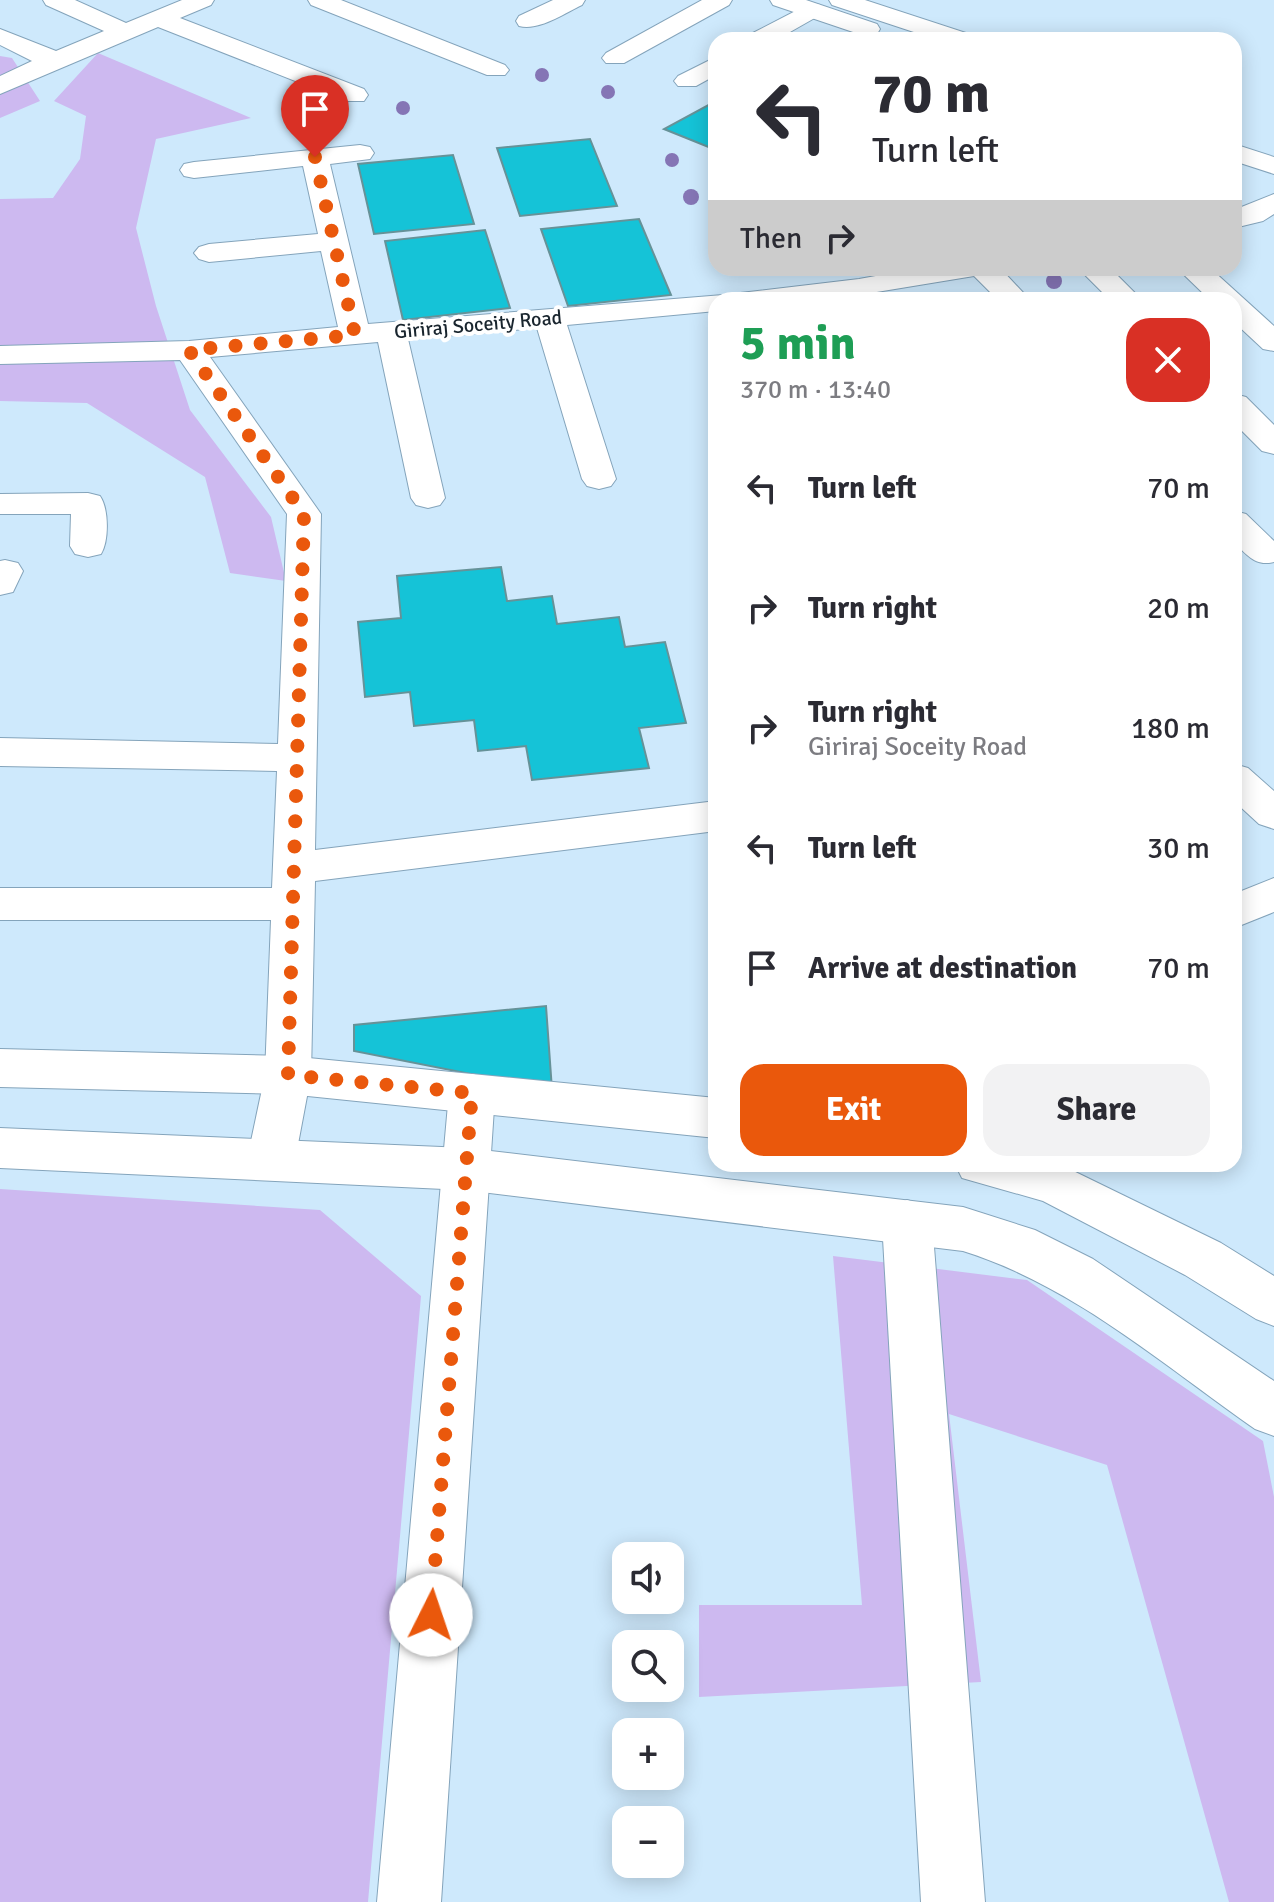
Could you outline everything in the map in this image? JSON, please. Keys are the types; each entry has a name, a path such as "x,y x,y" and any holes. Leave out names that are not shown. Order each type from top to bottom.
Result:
{"street":[{"path":"55,0 128,33"},
{"path":"0,86 54,58 128,33 202,0"},
{"path":"320,0 496,70"},
{"path":"528,21 573,0"},
{"path":"615,58 720,0"},
{"path":"782,0 877,32"},
{"path":"841,0 939,32"},
{"path":"772,32 811,10"},
{"path":"159,19 355,95"},
{"path":"0,36 46,58 54,58"},
{"path":"687,81 708,69"},
{"path":"1242,132 1274,142"},
{"path":"194,170 360,153"},
{"path":"1242,155 1274,166"},
{"path":"315,157 355,335"},
{"path":"1242,217 1253,215 1274,202"},
{"path":"209,253 334,241"},
{"name":"Giriraj Soceity Road","path":"836,292 925,276"},
{"path":"991,276 1007,292"},
{"path":"1102,276 1118,292"},
{"path":"1200,276 1216,292"},
{"name":"Giriraj Soceity Road","path":"0,355 189,350 708,304"},
{"path":"549,317 599,479"},
{"path":"1242,317 1274,342"},
{"path":"391,332 428,498"},
{"path":"189,350 304,514 288,1075 271,1160"},
{"path":"1242,413 1260,432"},
{"path":"0,504 88,503 88,546"},
{"path":"1242,530 1266,553"},
{"path":"0,752 297,758"},
{"path":"1242,785 1274,814"},
{"path":"0,904 293,886 708,817"},
{"path":"1242,908 1274,894"},
{"path":"0,1068 288,1075 708,1117"},
{"path":"409,1902 472,1093"},
{"path":"0,1148 465,1169 963,1229 1003,1242 1075,1275 1274,1411"},
{"path":"1018,1172 1054,1183 1203,1259 1274,1303"},
{"path":"907,1221 953,1902"}],"shaded area":[{"path":"98,53 251,118 156,139 136,228 156,306 190,410 271,517 286,581 230,573 205,477 87,403 0,401 0,199 53,198 80,159 86,116 54,101"},
{"path":"0,56 12,58 40,101 0,118"},
{"path":"0,1189 320,1210 421,1296 368,1902 0,1902"},
{"path":"833,1256 1027,1280 1263,1441 1274,1497 1274,1902 1229,1902 1107,1465 949,1414 981,1682 699,1697 699,1605 862,1605"}],"building":[{"path":"708,105 708,147 664,129"},
{"path":"590,139 617,206 520,216 497,148"},
{"path":"453,155 474,224 374,234 358,164"},
{"path":"639,219 671,295 568,306 541,229"},
{"path":"485,230 510,308 403,320 385,241"},
{"path":"501,567 507,601 552,596 557,624 619,617 625,647 665,642 686,723 639,728 649,768 532,780 526,746 478,751 474,720 414,726 410,692 365,697 358,622 401,618 397,576"},
{"path":"546,1006 552,1090 354,1051 354,1025"}],"route":[{"path":"315,157 355,335 189,350 304,514 288,1075 472,1093 431,1615"}]}
